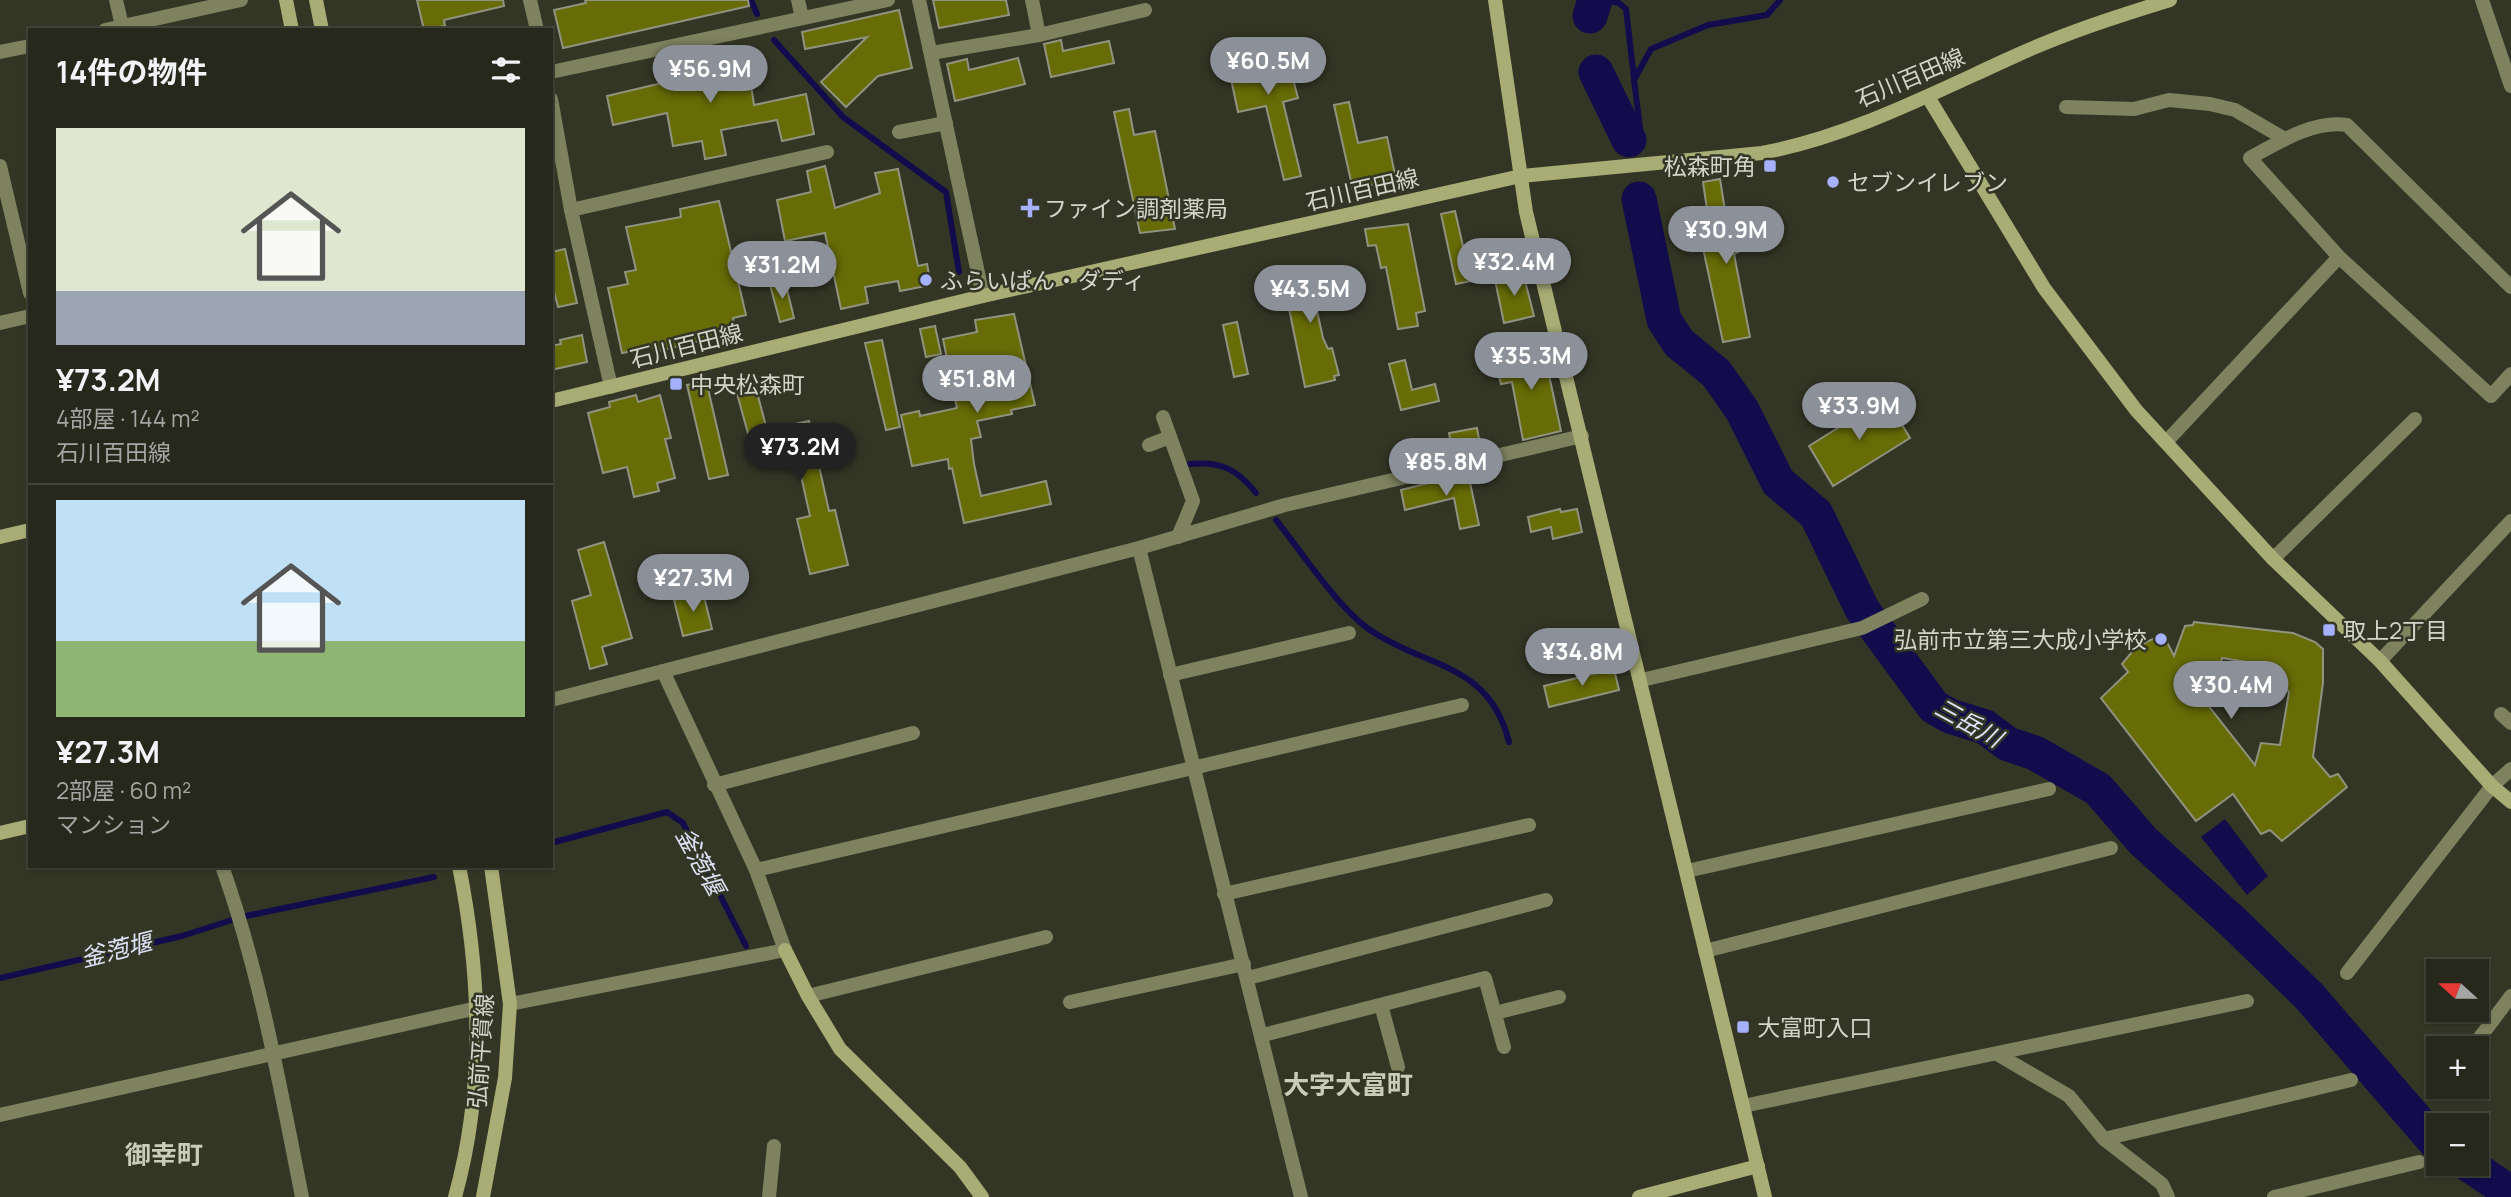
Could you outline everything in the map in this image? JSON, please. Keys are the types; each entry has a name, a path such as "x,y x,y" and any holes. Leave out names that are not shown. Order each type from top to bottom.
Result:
{"street":[{"path":"116,0 122,28 241,0"},
{"path":"286,0 292,28"},
{"path":"316,0 322,28"},
{"path":"530,0 537,28"},
{"path":"797,0 803,18"},
{"path":"553,72 888,0"},
{"path":"919,0 984,296"},
{"path":"1032,0 1039,35"},
{"path":"1495,0 1527,212 1765,1197"},
{"name":"石川百田線","path":"553,401 984,296 1521,176 1762,153 1800,146 1928,97 2017,54 2107,19 2170,0"},
{"path":"2482,0 2511,86"},
{"path":"931,53 1039,35 1145,10"},
{"path":"0,52 28,46"},
{"path":"1928,97 2044,288 2136,410 2273,559 2380,661 2492,786 2511,803"},
{"path":"2066,107 2134,109 2169,100 2210,104 2235,110 2285,139"},
{"path":"553,110 571,210 611,387"},
{"path":"2511,287 2347,125 2330,122 2285,139 2250,158 2339,257 2491,396 2511,374"},
{"path":"899,132 946,123"},
{"path":"571,210 827,152"},
{"path":"0,166 25,258 28,279"},
{"path":"2166,442 2339,257"},
{"path":"0,323 28,316"},
{"path":"1163,417 1193,501 1178,537"},
{"path":"2273,559 2414,419"},
{"path":"553,699 1139,548 1285,505 1582,436"},
{"path":"1149,445 1170,438"},
{"path":"2380,661 2511,521"},
{"path":"0,537 28,530"},
{"path":"1139,548 1224,894 1263,1035 1301,1197"},
{"path":"1642,680 1862,628 1922,599"},
{"path":"1170,675 1349,633"},
{"path":"663,671 713,785 755,870 785,950 808,996 840,1049 960,1167 982,1197"},
{"path":"755,870 1462,705"},
{"path":"713,785 913,733"},
{"path":"2347,973 2492,786 2511,769"},
{"path":"1686,871 2049,789"},
{"path":"1224,894 1529,825"},
{"path":"0,834 28,827"},
{"path":"1705,951 2112,849"},
{"path":"223,868 239,914 273,1054 302,1197"},
{"name":"弘前平賀線","path":"455,1197 464,1166 478,1063 477,1008 466,901 459,868"},
{"name":"弘前平賀線","path":"483,1197 505,1078 510,1004 491,868"},
{"path":"1070,1002 1246,971 1546,900"},
{"path":"808,996 1046,937"},
{"path":"510,1004 785,950"},
{"path":"1263,1035 1485,978 1504,1047"},
{"path":"2481,1036 2511,996"},
{"path":"1495,1013 1559,997"},
{"path":"1743,1106 2247,1001"},
{"path":"1381,1005 1398,1067"},
{"path":"0,1115 477,1008"},
{"path":"1997,1054 2069,1096 2104,1139 2162,1184 2168,1197"},
{"path":"2104,1139 2351,1080"},
{"path":"769,1197 774,1146"},
{"path":"2274,1197 2419,1162"},
{"path":"1639,1197 1758,1166"}],"shaded area":[{"path":"2225,819 2268,876 2247,895 2201,837"}],"building":[{"path":"417,0 503,0 504,6 444,20 445,26 424,28"},
{"path":"585,0 748,0 749,6 563,48 554,10 586,3"},
{"path":"933,0 1006,0 1009,15 939,28"},
{"path":"899,10 912,68 878,76 846,107 821,82 867,37 805,49 802,32"},
{"path":"1061,40 1063,51 1109,41 1114,63 1051,77 1044,44"},
{"path":"1284,45 1298,98 1283,102 1301,176 1284,180 1266,106 1238,112 1227,60"},
{"path":"727,48 733,81 750,78 754,105 806,94 814,134 782,141 777,120 721,130 726,155 705,159 702,141 673,146 667,113 613,125 607,96 679,79 675,64 702,58 701,52"},
{"path":"1018,58 1025,84 955,101 947,64 967,59 969,70"},
{"path":"1349,102 1358,143 1387,137 1396,179 1353,190 1334,105"},
{"path":"1129,109 1134,135 1155,131 1175,229 1140,233 1114,112"},
{"path":"825,166 835,208 880,193 875,173 898,169 918,266 927,264 931,285 900,291 898,281 865,287 868,303 841,309 825,233 785,241 777,200 811,192 807,171"},
{"path":"1720,179 1729,236 1749,227 1757,243 1734,254 1750,337 1723,342 1703,248 1712,243 1703,182"},
{"path":"719,201 746,315 733,318 736,332 655,352 653,347 622,353 608,288 628,284 625,272 636,270 626,227 681,217 680,209"},
{"path":"1455,211 1471,281 1456,284 1441,214"},
{"path":"1408,224 1425,311 1416,313 1418,326 1398,329 1386,267 1381,268 1376,245 1368,246 1365,229"},
{"path":"565,249 577,303 558,307 553,287 553,252"},
{"path":"1321,266 1328,299 1315,302 1323,338 1328,349 1332,348 1339,375 1334,376 1335,380 1305,387 1282,274"},
{"path":"1523,273 1534,316 1504,323 1495,280"},
{"path":"785,281 794,318 780,322 770,285"},
{"path":"1014,314 1035,405 1011,410 1012,414 977,421 981,437 971,439 974,464 981,496 1046,481 1051,504 964,523 948,459 912,466 901,415 919,411 920,416 957,408 943,339 977,332 975,320"},
{"path":"1237,322 1248,374 1234,377 1223,325"},
{"path":"935,326 941,354 926,357 920,329"},
{"path":"582,335 587,362 553,370 553,346 561,344 560,340"},
{"path":"882,340 900,427 886,430 865,343"},
{"path":"1543,347 1561,431 1523,440 1512,382 1501,384 1495,359"},
{"path":"1405,360 1412,390 1435,384 1439,401 1401,410 1389,364"},
{"path":"706,380 728,475 709,479 687,385"},
{"path":"755,385 767,430 809,421 829,511 835,510 848,565 810,574 797,519 810,516 794,444 754,455 736,390"},
{"path":"636,395 638,402 660,395 671,438 665,439 675,478 657,483 659,491 634,497 627,467 603,473 588,413 610,407 609,402"},
{"path":"1886,398 1910,438 1833,486 1809,446"},
{"path":"1477,428 1481,450 1453,456 1449,433"},
{"path":"1468,473 1479,525 1460,529 1454,498 1405,510 1401,490"},
{"path":"1560,509 1561,512 1577,509 1582,532 1553,539 1551,527 1531,532 1528,517"},
{"path":"604,542 632,638 602,647 607,664 590,669 572,601 591,595 578,550"},
{"path":"703,592 712,629 683,636 674,600"},
{"path":"2194,622 2293,633 2315,642 2323,649 2323,683 2313,757 2330,777 2338,774 2347,787 2282,841 2270,830 2261,834 2233,794 2196,821 2101,698 2128,672 2122,664 2136,647 2163,634 2174,656 2185,626 2193,625","holes":["2222,658 2266,665 2289,692 2280,745 2261,743 2255,765 2185,676 2218,675"]},
{"path":"1614,669 1619,690 1549,707 1544,686"}],"waterway":[{"path":"751,0 757,14"},
{"path":"1590,16 1595,0"},
{"path":"1603,0 1619,3 1626,9 1634,78"},
{"path":"1640,128 1634,80 1651,49 1708,25 1767,15 1780,0"},
{"path":"774,40 843,117 946,192 959,272"},
{"path":"1596,72 1629,140"},
{"name":"三岳川","path":"1639,199 1664,320 1679,343 1716,373 1742,410 1778,482 1816,514 1862,609 1934,707 1950,716 1985,727 2008,744 2035,753 2098,789 2143,841 2234,923 2309,996 2426,1131"},
{"path":"1190,464 1211,464 1227,468 1242,478 1256,493"},
{"path":"1276,520 1333,594 1358,620 1392,643 1453,671 1487,696 1500,716 1509,742"},
{"name":"釜萢堰","path":"553,842 667,812 683,823 746,946"},
{"name":"釜萢堰","path":"246,916 434,877"},
{"name":"釜萢堰","path":"0,978 182,936 232,920"},
{"name":"三岳川","path":"2486,1176 2511,1193"}],"place":[{"name":"松森町角","path":"1770,166"},
{"name":"セブンイレブン","path":"1833,182"},
{"name":"ファイン調剤薬局","path":"1030,208"},
{"name":"ふらいぱん・ダディ","path":"926,280"},
{"name":"中央松森町","path":"676,384"},
{"name":"取上2丁目","path":"2329,630"},
{"name":"弘前市立第三大成小学校","path":"2161,639"},
{"name":"大富町入口","path":"1743,1027"}],"district":[{"name":"大字大富町","path":"1348,1084"},
{"name":"御幸町","path":"164,1154"}]}
